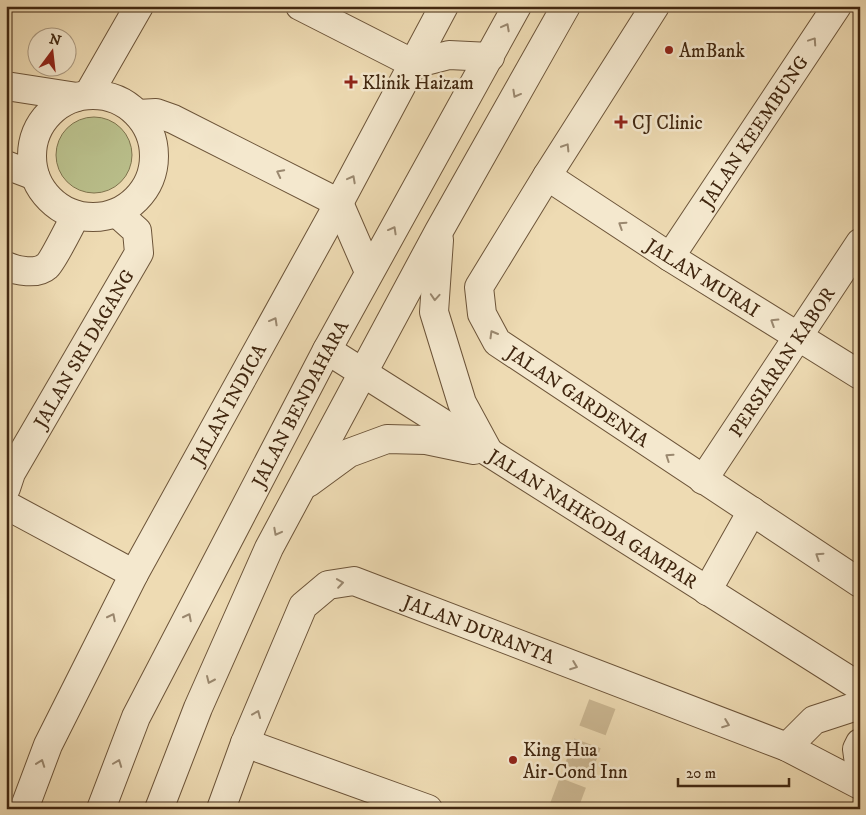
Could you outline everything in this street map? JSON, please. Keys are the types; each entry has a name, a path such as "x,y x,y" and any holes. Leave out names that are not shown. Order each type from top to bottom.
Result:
{"street":[{"path":"6,86 82,96 106,96 123,103 138,114 149,130 154,149 153,169 147,187 134,202 117,213 97,217 76,215 58,207 44,194 35,176 31,160 32,143 38,127 48,114 62,103 82,96 138,6"},
{"name":"JALAN INDICA","path":"24,809 48,745 134,574 340,203 444,6"},
{"name":"JALAN BENDAHARA","path":"101,809 136,717 327,350 517,6"},
{"path":"159,809 202,699 269,548 439,231 566,6"},
{"name":"JALAN GARDENIA","path":"655,6 479,287 482,314 497,342 703,480 860,582"},
{"name":"JALAN KEEMBUNG","path":"670,257 837,6"},
{"path":"315,10 414,64 449,55 490,57"},
{"path":"138,114 156,113 173,119 340,203 369,272"},
{"path":"6,165 35,176"},
{"name":"JALAN MURAI","path":"548,176 670,257 860,375"},
{"name":"JALAN SRI DAGANG","path":"8,477 139,253 137,231 117,213"},
{"path":"6,266 33,272 47,266 76,215"},
{"path":"439,231 434,312 462,403 490,453"},
{"name":"PERSIARAN KABOR","path":"703,480 860,243"},
{"name":"JALAN NAHKODA GAMPAR","path":"327,350 860,687"},
{"path":"300,489 349,452 387,439 426,440 490,453"},
{"path":"6,505 134,574"},
{"path":"708,591 752,511"},
{"name":"JALAN DURANTA","path":"221,809 245,743 303,606 328,585 354,581 787,747 860,785"},
{"path":"787,747 814,720 860,705"},
{"path":"245,743 390,802 428,809"},
{"path":"860,743 857,749 860,771"}],"green space":[{"path":"87,117 101,117 115,123 126,134 130,140 132,155 130,170 121,182 109,191 87,193 73,187 62,176 56,162 56,148 62,134 73,123"}],"tunnel":[{"path":"563,809 611,681"}],"place":[{"name":"AmBank","path":"669,50"},
{"name":"Klinik Haizam","path":"351,82"},
{"name":"CJ Clinic","path":"621,122"},
{"name":"King Hua Air-Cond Inn","path":"513,760"}]}
